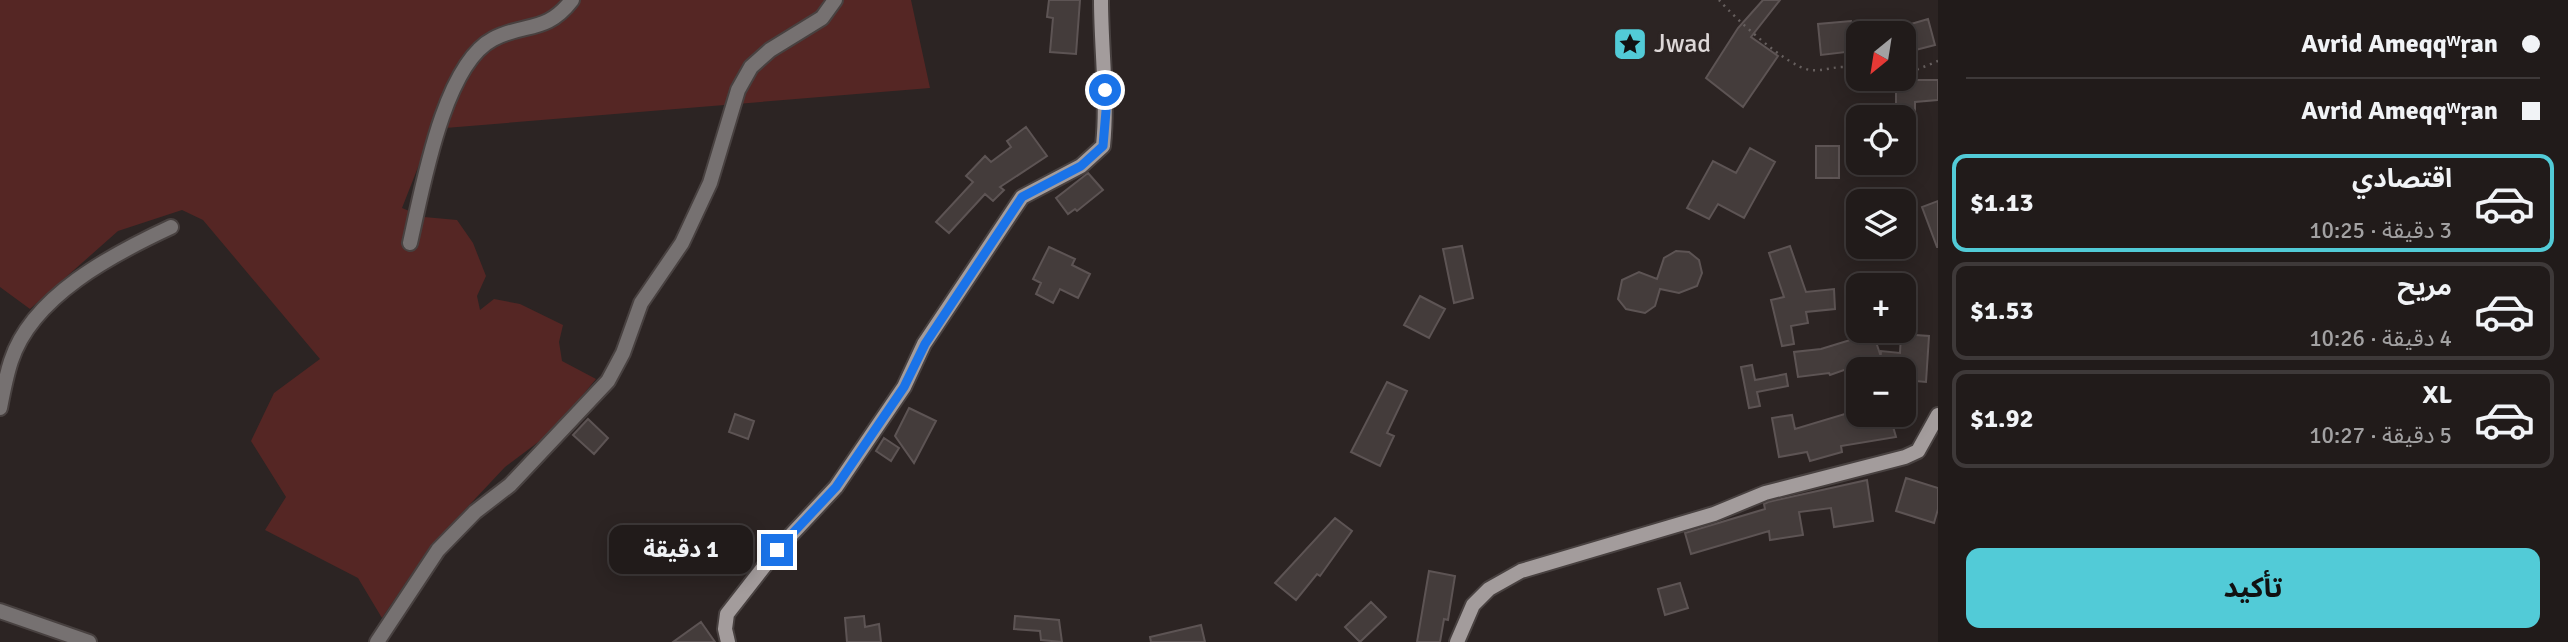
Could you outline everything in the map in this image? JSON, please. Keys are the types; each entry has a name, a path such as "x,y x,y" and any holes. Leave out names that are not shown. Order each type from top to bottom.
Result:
{"street":[{"path":"410,243 441,116 476,52 498,37 553,21 572,0"},
{"path":"377,642 438,550 475,512 510,485 608,381 623,353 641,303 682,243 710,183 729,115 744,79 770,50 822,18 835,0"},
{"path":"728,642 725,629 727,614 777,550 836,487 904,387 925,344 1022,197 1081,166 1103,146 1106,111 1101,47 1101,0"},
{"path":"0,408 11,359 39,311 119,251 171,228"},
{"path":"1457,642 1473,605 1489,589 1514,574 1714,514 1765,493 1905,457 1918,450 1938,415"},
{"path":"0,611 89,642"}],"path":[{"path":"1719,0 1776,52 1810,70 1846,65"},
{"path":"1916,70 1938,61"}],"shaded area":[{"path":"0,0 911,0 930,88 433,129 402,208 424,217 457,220 473,243 486,276 477,296 480,310 494,299 520,304 563,325 559,342 562,361 596,379 553,431 505,467 429,548 382,618 358,578 265,530 286,497 251,441 274,393 320,359 203,220 182,210 118,231 30,309 0,287"}],"building":[{"path":"1049,0 1080,0 1076,54 1050,52 1053,18 1047,17"},
{"path":"1763,0 1780,0 1751,37 1778,56 1743,107 1706,78 1738,28"},
{"path":"1928,19 1935,45 1916,50 1916,22"},
{"path":"1846,21 1846,52 1821,55 1818,24"},
{"path":"1916,80 1938,80 1938,100 1915,102 1915,105 1896,105 1896,91 1916,91"},
{"path":"1026,127 1047,156 1000,187 1004,190 993,201 985,194 949,233 936,222 973,182 966,176 985,156 991,162 1011,147 1007,141"},
{"path":"1816,146 1839,146 1839,178 1816,178"},
{"path":"1750,148 1775,162 1744,218 1718,204 1709,219 1687,208 1713,161 1736,173"},
{"path":"1088,173 1103,190 1077,211 1075,209 1068,214 1056,198"},
{"path":"1938,201 1938,247 1937,247 1922,207"},
{"path":"1462,246 1473,298 1454,303 1443,249"},
{"path":"1790,246 1806,292 1834,289 1835,309 1806,312 1808,323 1791,326 1794,344 1782,346 1771,300 1784,297 1769,253"},
{"path":"1049,247 1075,259 1072,265 1090,274 1078,298 1060,289 1053,303 1036,294 1041,283 1033,279"},
{"path":"1676,251 1689,252 1699,260 1702,273 1697,286 1679,293 1660,289 1655,306 1645,313 1626,309 1618,299 1622,280 1639,272 1657,279 1664,258"},
{"path":"1420,296 1445,309 1429,338 1404,325"},
{"path":"1916,335 1929,336 1926,382 1916,381 1916,357 1881,357 1881,351 1900,353 1901,343 1916,343"},
{"path":"1846,341 1876,343 1881,357 1846,357 1846,369 1830,375 1798,377 1794,352 1821,349"},
{"path":"1752,365 1755,380 1786,374 1788,386 1757,392 1760,406 1749,408 1741,367"},
{"path":"1387,382 1407,391 1387,433 1394,436 1380,466 1351,452"},
{"path":"909,408 936,421 914,463 895,436"},
{"path":"735,414 754,421 748,439 729,432"},
{"path":"1846,414 1846,427 1893,427 1896,437 1841,446 1842,452 1810,461 1807,452 1779,457 1772,418 1792,415 1795,429"},
{"path":"588,419 608,438 594,454 573,435"},
{"path":"884,438 899,448 891,461 876,451"},
{"path":"1906,478 1938,488 1938,509 1934,523 1896,511"},
{"path":"1867,480 1873,521 1834,527 1831,508 1799,512 1803,535 1770,540 1769,531 1691,554 1685,533 1765,509 1764,504 1768,502"},
{"path":"1335,518 1352,531 1320,576 1317,574 1296,600 1275,583"},
{"path":"1429,571 1455,576 1448,620 1444,619 1440,642 1417,642"},
{"path":"1680,583 1688,608 1665,615 1658,589"},
{"path":"1371,602 1386,617 1360,642 1345,627"},
{"path":"864,616 865,627 879,624 881,642 847,642 845,618"},
{"path":"1015,616 1059,620 1062,642 1041,640 1040,631 1014,629"},
{"path":"701,622 715,642 673,642"},
{"path":"1201,625 1205,642 1151,642 1150,637"}],"place":[{"name":"Jwad","path":"1630,44"}],"route":[{"path":"777,550 836,487 904,387 925,344 1022,197 1055,177 1081,166 1103,146 1105,90"}]}
